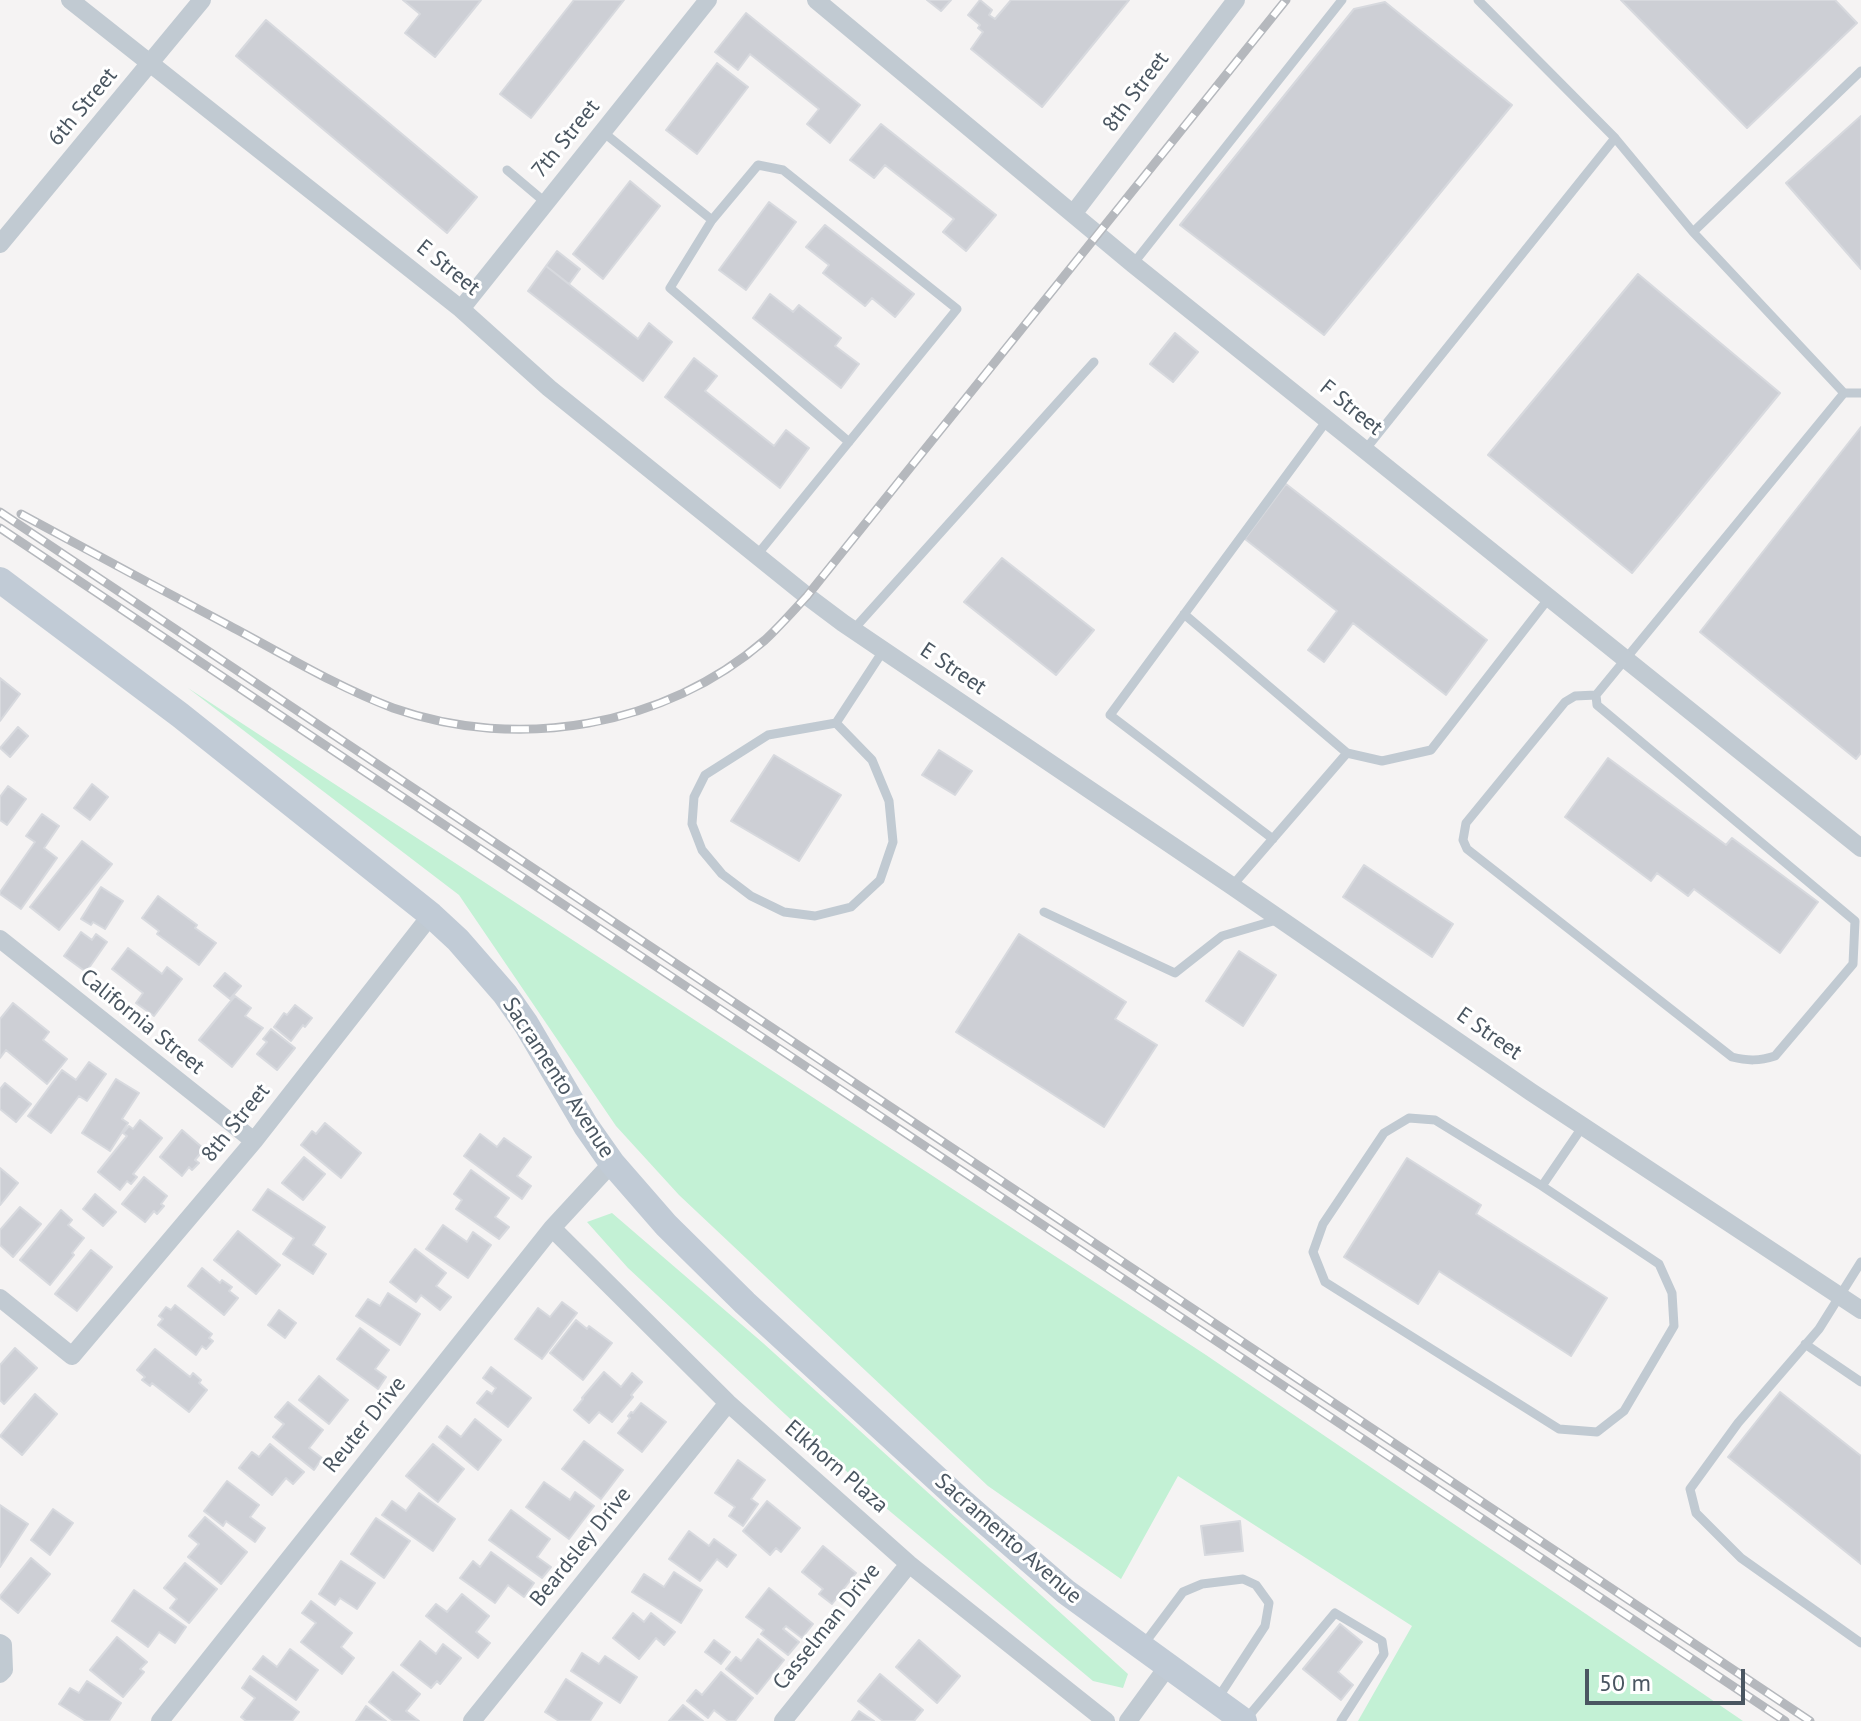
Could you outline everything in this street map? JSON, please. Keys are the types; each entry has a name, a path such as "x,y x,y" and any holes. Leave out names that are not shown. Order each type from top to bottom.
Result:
{"main road":[{"name":"Sacramento Avenue","path":"0,580 180,715 431,915 458,940 505,994 526,1024 564,1092 612,1163 666,1225 745,1303 1066,1592 1244,1721"}],"street":[{"name":"E Street","path":"70,0 461,309 549,388 853,630 1583,1126 1861,1310"},
{"name":"6th Street","path":"0,244 202,0"},
{"name":"7th Street","path":"461,309 708,0"},
{"name":"F Street","path":"816,0 1133,264 1861,848"},
{"name":"8th Street","path":"1073,214 1236,0"},
{"name":"8th Street","path":"0,1298 72,1356 254,1141 431,915"},
{"name":"California Street","path":"0,939 254,1141"},
{"name":"Reuter Drive","path":"160,1721 552,1228 612,1163"},
{"name":"Elkhorn Plaza","path":"552,1228 728,1403 909,1564 1106,1721"},
{"name":"Beardsley Drive","path":"472,1721 728,1403"},
{"name":"Casselman Drive","path":"783,1721 909,1564"},
{"path":"0,1643 3,1645 2,1672"},
{"path":"1128,1721 1168,1666"}],"lane":[{"path":"1133,264 1342,0"},
{"path":"1478,0 1615,138 1693,232 1844,393 1861,393"},
{"path":"1693,232 1861,71"},
{"path":"603,132 712,220"},
{"path":"1365,450 1615,138"},
{"path":"757,555 849,442 957,309 783,170 758,165 712,220 670,288 849,442"},
{"path":"507,170 546,203"},
{"path":"853,630 1094,362"},
{"path":"1596,695 1575,696 1565,702 1466,823 1463,840 1467,849 1732,1057 1762,1061 1775,1056 1853,964 1855,921 1597,705 1596,695 1844,393"},
{"path":"1273,839 1110,715 1328,419"},
{"path":"1184,614 1347,753 1382,761 1431,750 1549,598"},
{"path":"836,723 872,760 889,801 893,842 880,880 851,907 815,916 784,912 751,896 722,874 702,850 692,824 694,797 705,775 768,735 836,723 883,651"},
{"path":"1232,886 1347,753"},
{"path":"1044,912 1175,973 1222,936 1280,919"},
{"path":"1409,1118 1435,1120 1542,1186 1659,1264 1672,1293 1674,1326 1624,1411 1597,1432 1559,1429 1325,1282 1313,1252 1323,1224 1384,1133 1409,1118"},
{"path":"1542,1186 1583,1126"},
{"path":"1861,1262 1819,1329 1738,1423 1690,1489 1696,1513 1741,1558 1861,1643"},
{"path":"1805,1344 1861,1382"},
{"path":"1142,1647 1183,1592 1202,1584 1243,1579 1256,1585 1269,1603 1265,1626 1216,1701"},
{"path":"1244,1721 1335,1613 1382,1641 1384,1654 1341,1721"}],"green space":[{"path":"188,688 1206,1355 1743,1721 1358,1721 1412,1626 1178,1476 1121,1579 988,1486 679,1195 616,1126 459,895"},
{"path":"612,1213 763,1343 1128,1674 1123,1688 1093,1681 886,1508 628,1268 587,1222"}],"building":[{"path":"403,0 481,0 435,57 405,33 420,14"},
{"path":"574,0 624,0 531,118 500,94"},
{"path":"927,0 951,0 941,11"},
{"path":"980,0 992,10 989,15 995,19 1011,0 1129,0 1042,107 971,49 983,32 968,15"},
{"path":"1621,0 1835,0 1857,23 1747,128"},
{"path":"1385,2 1512,105 1324,335 1180,225 1354,9"},
{"path":"746,13 860,105 830,143 807,124 819,109 750,54 738,70 715,52"},
{"path":"266,20 477,197 447,233 236,56"},
{"path":"717,63 748,87 697,154 666,130"},
{"path":"1861,116 1861,269 1786,183"},
{"path":"881,124 996,215 966,251 943,232 954,219 885,165 874,178 850,160"},
{"path":"630,181 660,206 603,279 573,254"},
{"path":"769,202 796,222 746,290 719,270"},
{"path":"825,225 914,294 895,317 872,298 865,306 823,273 829,265 806,247"},
{"path":"557,251 580,269 569,284 546,266"},
{"path":"546,266 638,339 649,323 672,342 643,381 528,291"},
{"path":"1638,274 1780,393 1632,573 1488,455"},
{"path":"770,294 793,312 799,305 841,338 835,346 859,364 841,388 753,318"},
{"path":"1175,333 1198,352 1173,382 1150,364"},
{"path":"694,358 717,376 705,391 774,446 786,430 809,448 780,488 665,397"},
{"path":"1861,427 1861,753 1856,759 1700,632"},
{"path":"1286,484 1487,640 1446,695 1353,623 1324,662 1308,650 1337,611 1245,539"},
{"path":"1002,558 1094,630 1056,675 964,602"},
{"path":"0,678 20,694 0,721"},
{"path":"18,727 28,736 10,757 0,748"},
{"path":"939,750 972,771 955,795 922,775"},
{"path":"774,755 841,795 799,861 731,821"},
{"path":"1608,758 1726,845 1732,838 1818,902 1780,953 1694,889 1688,896 1657,873 1651,881 1565,817"},
{"path":"92,784 108,797 90,820 74,808"},
{"path":"8,786 26,799 7,825 0,820 0,797"},
{"path":"42,814 59,826 44,848 57,858 21,909 0,892 35,842 26,836"},
{"path":"82,841 112,864 59,930 30,907"},
{"path":"1364,865 1453,924 1432,957 1343,897"},
{"path":"101,887 123,901 105,929 81,919"},
{"path":"158,896 216,943 199,965 157,934 159,931 142,918"},
{"path":"81,932 92,940 96,934 107,942 86,972 64,956"},
{"path":"1019,934 1126,1002 1115,1019 1157,1045 1104,1127 956,1032"},
{"path":"128,948 162,974 167,967 182,979 154,1016 136,1003 143,993 112,969"},
{"path":"1239,951 1276,975 1243,1026 1206,1001"},
{"path":"225,973 241,986 230,999 214,986"},
{"path":"235,996 251,1008 245,1016 263,1028 232,1067 199,1040"},
{"path":"13,1003 49,1032 43,1040 67,1059 47,1084 6,1050 0,1058 0,1019"},
{"path":"295,1005 312,1018 291,1041 274,1027 284,1013 287,1015"},
{"path":"271,1029 295,1048 277,1070 257,1054 267,1042 263,1039"},
{"path":"89,1062 106,1074 87,1101 79,1096 51,1133 28,1116 62,1070 76,1080"},
{"path":"116,1079 139,1093 122,1119 128,1123 110,1151 82,1133"},
{"path":"5,1083 31,1104 16,1122 0,1109 0,1089"},
{"path":"140,1120 162,1138 133,1174 137,1177 131,1184 127,1181 120,1190 98,1172 127,1136 123,1133 129,1126 133,1129"},
{"path":"325,1123 361,1153 341,1178 301,1145 312,1131 316,1134"},
{"path":"182,1130 204,1149 195,1160 199,1163 192,1170 189,1167 182,1176 160,1157"},
{"path":"480,1134 497,1147 504,1138 531,1157 517,1176 531,1186 522,1199 464,1156"},
{"path":"304,1157 325,1174 303,1200 282,1183"},
{"path":"1407,1158 1481,1205 1476,1214 1607,1298 1571,1356 1439,1271 1418,1304 1344,1257"},
{"path":"0,1168 18,1183 0,1205"},
{"path":"471,1170 509,1198 495,1217 509,1227 499,1239 456,1209 462,1200 454,1194"},
{"path":"144,1177 167,1196 161,1204 164,1206 157,1214 154,1211 145,1222 122,1204"},
{"path":"268,1189 325,1227 313,1245 326,1254 313,1274 283,1254 294,1238 253,1210"},
{"path":"95,1194 116,1212 103,1226 83,1209"},
{"path":"20,1207 41,1224 13,1257 0,1245 0,1230"},
{"path":"61,1210 72,1220 68,1225 84,1238 50,1285 20,1260"},
{"path":"443,1225 467,1242 473,1232 491,1245 468,1278 426,1249"},
{"path":"238,1231 280,1265 256,1294 214,1260"},
{"path":"415,1249 446,1273 436,1286 451,1297 440,1310 421,1295 416,1302 390,1282"},
{"path":"91,1250 112,1267 77,1311 55,1294"},
{"path":"202,1268 220,1283 222,1280 232,1287 229,1291 238,1298 224,1315 188,1286"},
{"path":"388,1293 420,1314 400,1345 356,1316 368,1299 380,1306"},
{"path":"562,1302 577,1313 542,1359 515,1339 538,1308 550,1317"},
{"path":"175,1305 212,1334 209,1338 213,1341 206,1349 202,1346 196,1355 158,1325 163,1319 159,1316 166,1307 171,1310"},
{"path":"279,1310 296,1323 285,1338 268,1325"},
{"path":"576,1320 612,1343 583,1380 550,1353"},
{"path":"360,1328 389,1350 375,1369 386,1377 378,1389 337,1359"},
{"path":"15,1348 37,1368 4,1404 0,1400 0,1365"},
{"path":"155,1349 190,1377 193,1373 207,1390 189,1412 152,1383 150,1386 142,1380 145,1377 137,1370"},
{"path":"491,1367 531,1398 508,1427 477,1403 487,1391 492,1394 496,1388 483,1378"},
{"path":"604,1372 621,1387 632,1373 642,1382 612,1422 599,1412 589,1423 574,1410"},
{"path":"319,1376 348,1400 329,1424 299,1400"},
{"path":"1780,1392 1861,1456 1861,1564 1728,1457"},
{"path":"35,1394 57,1414 22,1455 0,1436"},
{"path":"288,1402 323,1430 309,1448 322,1458 314,1470 273,1437 284,1424 275,1417"},
{"path":"641,1403 666,1422 642,1452 618,1433 631,1412"},
{"path":"475,1419 501,1440 478,1470 439,1437 447,1426 461,1437"},
{"path":"584,1441 623,1470 601,1499 562,1469"},
{"path":"270,1444 304,1472 293,1484 286,1478 272,1495 239,1468 252,1452 259,1457"},
{"path":"433,1444 464,1469 438,1502 406,1476"},
{"path":"738,1460 765,1480 751,1499 758,1504 743,1526 729,1516 735,1507 715,1493"},
{"path":"227,1481 259,1505 250,1517 265,1528 255,1542 226,1521 223,1526 204,1511"},
{"path":"544,1482 570,1500 575,1492 594,1506 569,1539 526,1507"},
{"path":"419,1493 455,1519 433,1551 382,1515 392,1501 406,1511"},
{"path":"767,1501 800,1528 781,1552 776,1548 770,1555 743,1531"},
{"path":"0,1505 28,1524 0,1567"},
{"path":"53,1509 73,1523 50,1555 31,1540"},
{"path":"511,1510 550,1539 537,1557 551,1567 542,1578 489,1540"},
{"path":"205,1517 247,1552 221,1584 188,1557 199,1544 189,1536"},
{"path":"376,1518 410,1541 384,1578 351,1554"},
{"path":"1240,1521 1243,1551 1205,1555 1201,1526"},
{"path":"689,1531 709,1546 714,1539 736,1555 727,1567 717,1559 700,1581 669,1559"},
{"path":"823,1546 856,1573 832,1604 819,1594 823,1589 802,1572"},
{"path":"491,1552 534,1583 524,1597 508,1585 495,1603 460,1578 473,1561 480,1567"},
{"path":"31,1558 50,1574 18,1613 0,1596"},
{"path":"341,1561 375,1583 357,1609 340,1598 335,1605 319,1594"},
{"path":"185,1563 217,1589 189,1623 170,1608 177,1599 164,1588"},
{"path":"674,1572 702,1590 681,1623 632,1592 644,1574 664,1587"},
{"path":"769,1588 813,1624 802,1638 786,1626 783,1629 799,1642 788,1655 761,1634 764,1630 746,1617"},
{"path":"134,1590 186,1627 175,1643 159,1632 148,1647 112,1621"},
{"path":"462,1594 489,1616 476,1632 490,1643 478,1658 426,1616 436,1604 447,1612"},
{"path":"311,1601 352,1633 341,1647 354,1658 342,1674 301,1642 316,1623 302,1613"},
{"path":"633,1613 644,1622 651,1613 675,1632 664,1645 656,1638 639,1659 613,1638"},
{"path":"1340,1624 1362,1642 1338,1672 1353,1685 1341,1700 1303,1669"},
{"path":"117,1637 147,1662 140,1669 144,1672 123,1697 90,1670"},
{"path":"758,1639 784,1660 757,1694 726,1669 736,1657 741,1661"},
{"path":"714,1640 730,1652 721,1664 705,1652"},
{"path":"919,1640 960,1676 937,1703 896,1667"},
{"path":"420,1641 436,1654 443,1644 461,1658 440,1684 437,1681 431,1688 401,1665"},
{"path":"290,1649 318,1670 296,1700 253,1669 263,1656 277,1667"},
{"path":"582,1653 599,1664 605,1656 637,1677 620,1703 571,1671"},
{"path":"393,1672 420,1694 406,1711 419,1721 393,1721 369,1702"},
{"path":"721,1672 753,1698 735,1721 728,1721 714,1710 708,1718 687,1701 696,1690 702,1695"},
{"path":"880,1674 923,1710 914,1721 883,1721 858,1701"},
{"path":"250,1676 299,1712 292,1721 246,1721 241,1717 255,1698 242,1688"},
{"path":"566,1679 602,1703 590,1721 559,1721 545,1712"},
{"path":"87,1681 121,1703 109,1721 86,1721 59,1704 70,1688 79,1693"},
{"path":"683,1705 703,1721 669,1721"},
{"path":"366,1706 386,1721 356,1721"},
{"path":"859,1711 874,1721 852,1721"}],"railway":[{"path":"21,514 331,680 393,708 441,721 490,728 539,729 588,723 636,711 682,694 725,670 765,640 807,596 1286,0"},
{"path":"0,512 1810,1721"},
{"path":"0,528 1785,1721"}]}
